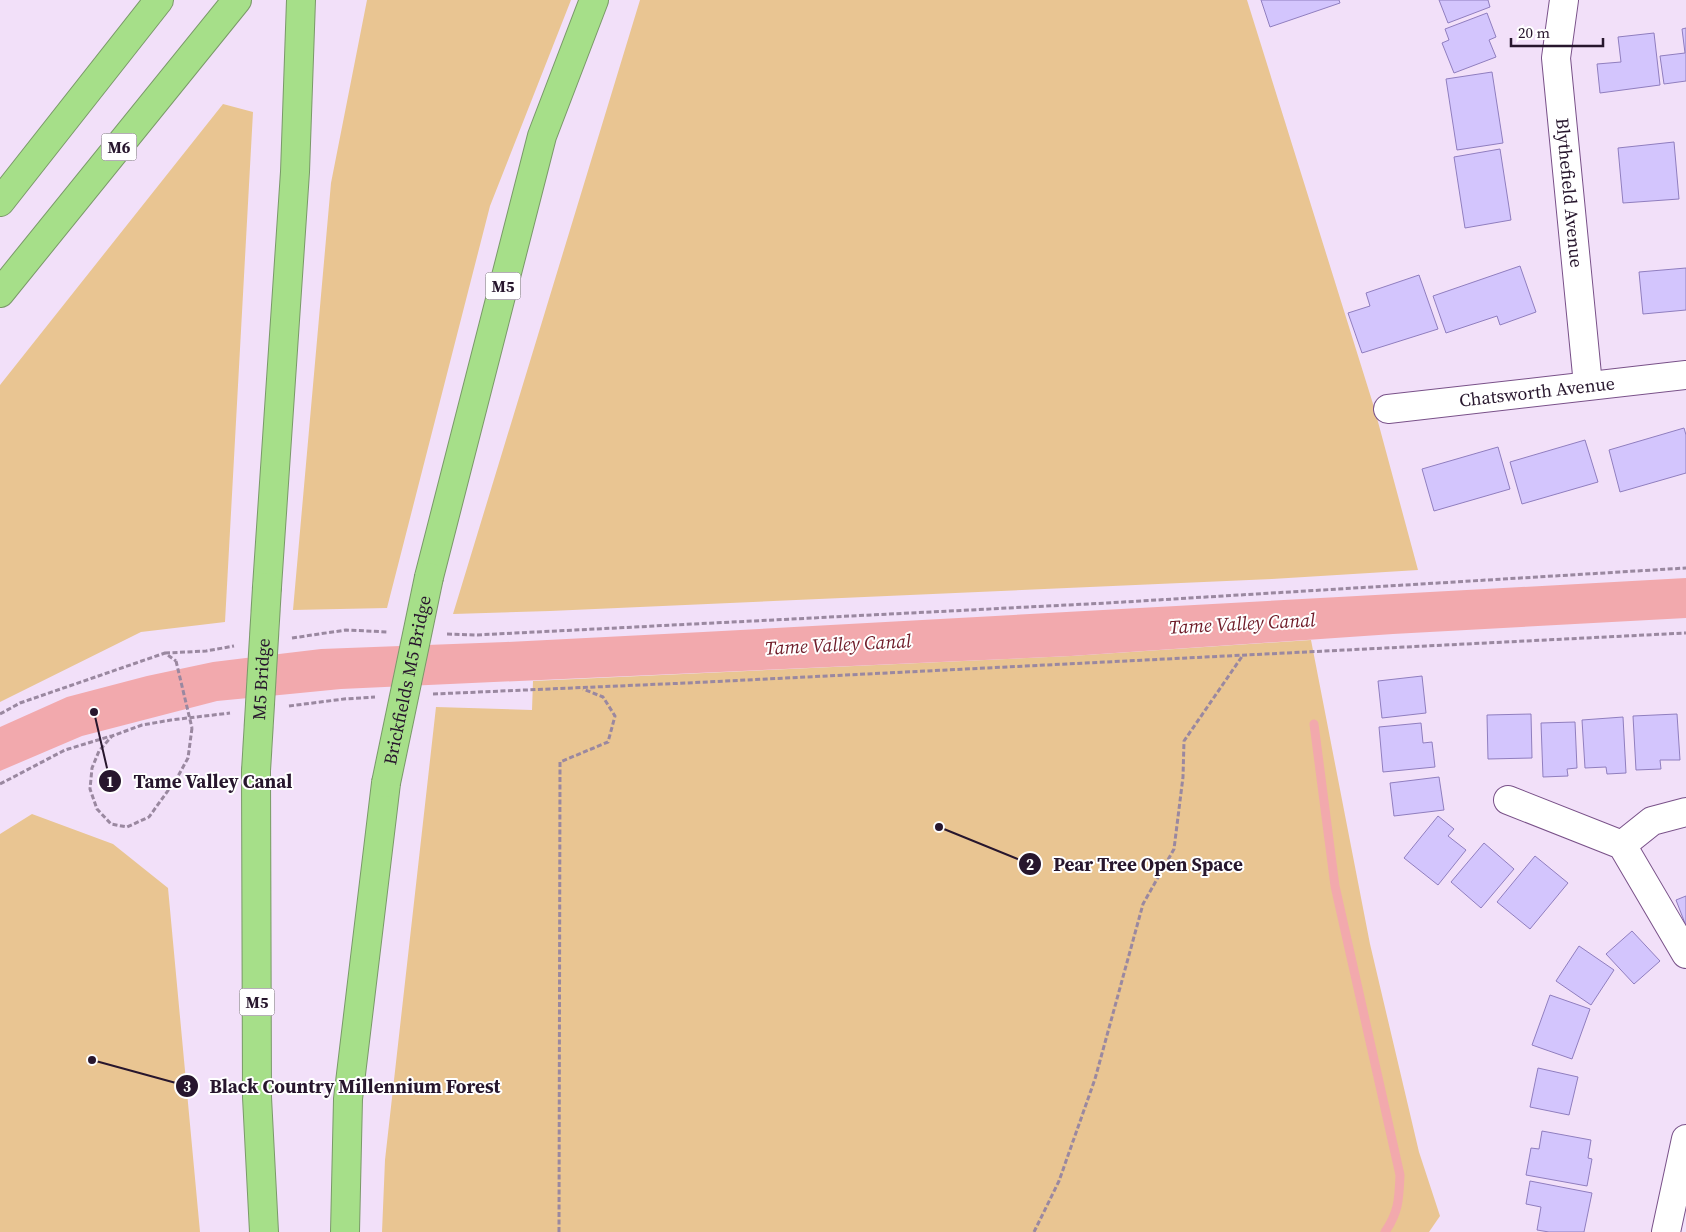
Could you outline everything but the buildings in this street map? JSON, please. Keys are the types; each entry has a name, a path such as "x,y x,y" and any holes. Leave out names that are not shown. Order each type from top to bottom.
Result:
{"highway":[{"path":"0,202 159,0"},
{"name":"M6","path":"0,294 237,0"},
{"name":"M5 Bridge","path":"264,1232 257,1097 256,771 295,172 301,0"},
{"name":"Brickfields M5 Bridge","path":"344,1232 348,1099 386,783 429,577 542,136 594,0"}],"street":[{"name":"Blythefield Avenue","path":"1564,0 1556,58 1588,386"},
{"name":"Chatsworth Avenue","path":"1388,409 1686,375"},
{"path":"1508,800 1622,845 1686,954"},
{"path":"1622,845 1652,821 1686,812"},
{"path":"1666,1232 1686,1139"}],"path":[{"path":"439,633 477,635 1107,604 1686,568"},
{"path":"290,638 346,630 392,632"},
{"path":"559,1232 560,762 608,742 615,716 603,697 580,687 1686,633"},
{"path":"0,714 20,703 165,653 244,645"},
{"path":"112,736 99,751 92,768 90,789 97,809 111,824 127,827 149,817 177,778 188,758 192,728 176,661 165,653"},
{"path":"1034,1232 1059,1181 1095,1079 1143,904 1174,849 1183,777 1184,741 1243,655"},
{"path":"0,784 65,750 142,725 170,720"}],"shaded area":[{"path":"367,0 571,0 490,206 387,608 293,610 331,183"},
{"path":"640,0 1247,0 1374,407 1418,570 1272,579 453,614"},
{"path":"223,104 253,112 225,622 141,632 0,702 0,385"},
{"path":"1311,640 1370,944 1419,1152 1440,1216 1429,1232 382,1232 385,1160 436,707 532,710 533,681 1071,656"},
{"path":"32,814 113,844 168,888 200,1232 0,1232 0,834"}],"water":[{"path":"1686,578 1686,618 1393,634 1071,656 341,689 217,701 82,736 0,771 0,727 67,697 147,676 213,662 321,649 703,632"}],"waterway":[{"path":"1314,724 1335,886 1400,1175 1399,1198 1396,1211 1385,1232"}],"place":[{"name":"Tame Valley Canal","path":"94,712"},
{"name":"Pear Tree Open Space","path":"939,827"},
{"name":"Black Country Millennium Forest","path":"92,1060"}]}
